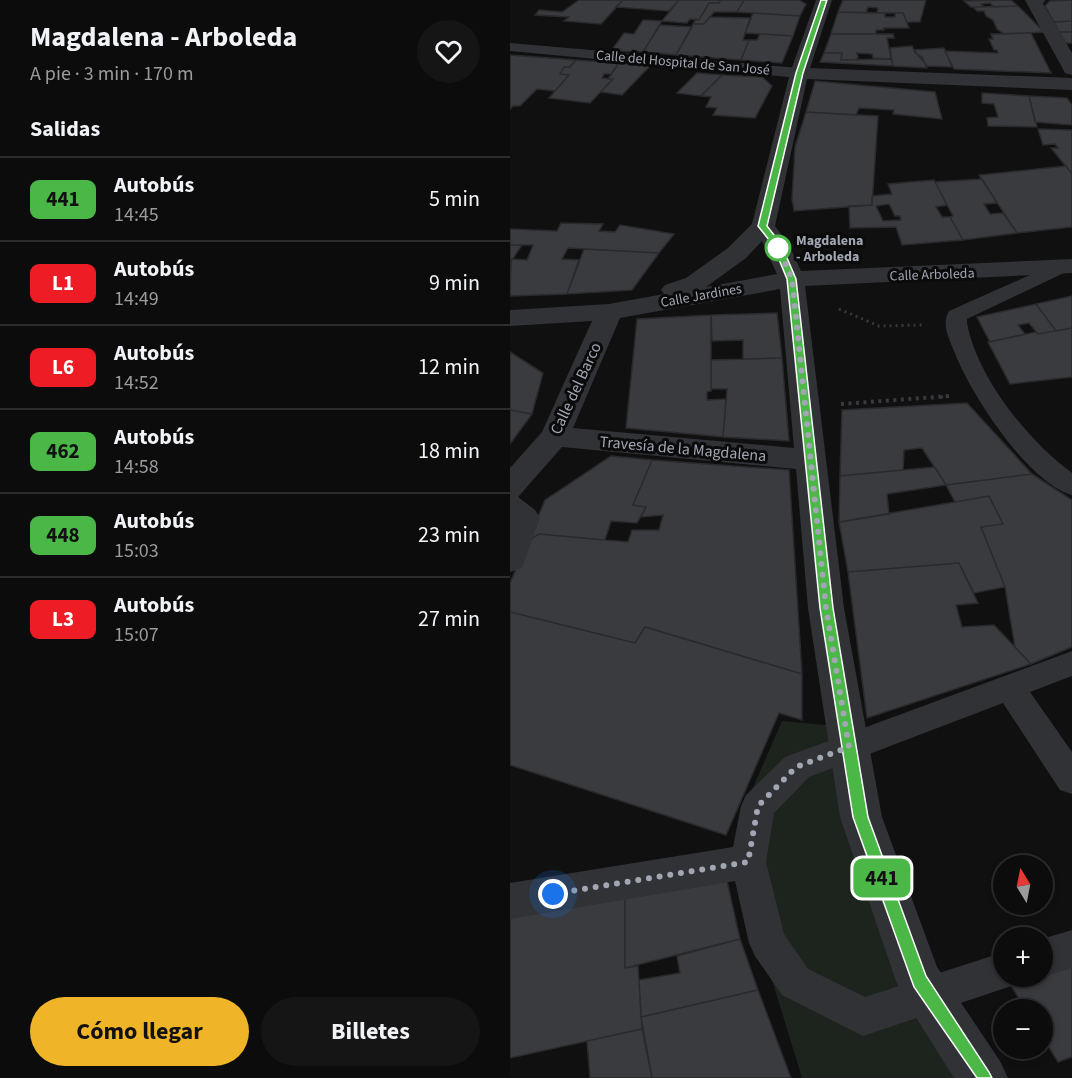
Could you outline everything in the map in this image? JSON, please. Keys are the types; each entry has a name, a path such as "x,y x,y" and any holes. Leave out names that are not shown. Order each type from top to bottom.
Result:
{"street":[{"path":"824,0 799,73 763,226 777,244 792,279 826,608 861,817 924,989 983,1078"},
{"path":"1036,0 1033,1 1072,69"},
{"name":"Calle del Hospital de San José","path":"510,47 799,73 1072,84"},
{"name":"Calle Jardines","path":"609,312 695,283 737,253 763,226"},
{"path":"1066,267 957,316 955,324 969,363 1004,418 1048,467 1072,486"},
{"name":"Calle Arboleda","path":"792,279 1066,267"},
{"name":"Calle Jardines","path":"510,318 609,312 792,279"},
{"name":"Calle del Barco","path":"510,488 555,436 609,312"},
{"name":"Travesía de la Magdalena","path":"555,436 811,460"},
{"path":"510,506 524,518 510,559"},
{"path":"993,973 924,989 863,1017 795,982 768,943 748,862 758,806 796,767 850,754 1072,663"},
{"path":"1010,688 1072,779"},
{"path":"510,901 748,862"},
{"path":"1053,955 1072,949"}],"path":[{"path":"831,305 879,326 955,324"},
{"path":"831,404 986,393"}],"shaded area":[{"path":"782,721 826,725 834,777 857,862 969,1078 802,1078 755,924 748,799"}],"building":[{"path":"579,0 623,0 601,24 564,21 569,17 535,15 539,10 562,12"},
{"path":"623,0 679,0 669,11 616,7"},
{"path":"679,0 721,0 719,3 709,3 699,20 690,19 687,23 662,21"},
{"path":"721,0 744,0 737,12 714,12 704,24 693,24 696,19 699,20 709,3 719,3"},
{"path":"744,0 799,0 806,4 800,16 737,12"},
{"path":"843,0 926,0 920,22 907,22 903,13 877,13 878,8 868,7 866,13 838,12"},
{"path":"1011,0 1018,6 994,7 990,3 981,4 984,7 971,7 964,1"},
{"path":"1072,0 1072,21 1054,22 1045,6 1050,1"},
{"path":"1018,6 1044,32 1004,34 997,29 993,20 986,16 984,11 977,11 973,7"},
{"path":"838,12 885,13 885,17 895,17 895,13 903,13 909,28 884,28 884,30 876,30 876,34 831,34"},
{"path":"753,13 800,16 793,36 745,33"},
{"path":"710,17 750,18 743,40 749,40 741,60 676,55 693,24 704,24"},
{"path":"643,20 662,21 643,52 611,51 624,33 634,34"},
{"path":"1072,21 1072,32 1059,32 1054,22"},
{"path":"660,25 692,27 676,55 643,52"},
{"path":"1059,32 1072,32 1072,43 1066,43"},
{"path":"1031,33 1051,73 954,69 945,51 998,53 989,39 993,39 991,34"},
{"path":"760,34 793,36 782,63 741,60 749,40 757,40"},
{"path":"831,34 893,34 894,38 887,38 891,59 873,58 872,54 857,53 856,60 841,60 842,53 824,53"},
{"path":"912,46 915,53 922,57 927,68 893,66 890,48"},
{"path":"944,48 952,67 927,66 914,50"},
{"path":"824,53 842,53 841,60 891,59 893,66 820,62"},
{"path":"510,55 576,60 570,67 564,67 560,74 569,75 555,91 537,89 520,106 513,106 510,109"},
{"path":"576,60 619,63 611,74 604,74 602,78 613,79 590,103 549,98 569,75 560,74 564,67 570,67"},
{"path":"619,63 650,66 622,95 601,92 613,79 608,79"},
{"path":"697,73 722,75 701,96 677,93"},
{"path":"722,75 762,77 772,86 755,118 713,115 717,108 706,107 711,97 701,96"},
{"path":"815,81 935,92 942,119 893,114 894,110 859,108 856,115 806,112"},
{"path":"982,93 1029,96 1037,127 988,126 987,118 998,117 994,104 982,103"},
{"path":"1029,96 1067,98 1072,105 1072,125 1035,122"},
{"path":"806,112 878,116 872,205 794,211 792,199 795,147"},
{"path":"1038,129 1072,130 1072,174 1051,148 1058,148 1055,144 1043,145"},
{"path":"1066,166 1072,174 1072,227 1017,233 979,175"},
{"path":"982,179 997,203 984,204 990,214 1003,213 1017,233 963,240 935,182"},
{"path":"934,180 947,205 936,207 942,217 950,217 963,240 902,245 896,227 850,228 849,206 872,205 872,196 892,194 888,184","holes":["889,204 895,216 900,216 901,220 883,221 876,206"]},
{"path":"561,223 603,224 599,231 615,232 620,225 674,234 659,253 568,248 562,259 579,260 567,294 510,296 511,259 527,260 533,245 510,245 510,229 557,231"},
{"path":"510,245 522,245 510,263"},
{"path":"584,249 659,253 632,290 567,294"},
{"path":"1072,296 1072,328 1056,331 1036,304"},
{"path":"1036,304 1056,331 1038,334 1029,323 1018,325 1025,334 990,342 977,317"},
{"path":"777,313 782,358 743,359 743,340 712,341 711,315"},
{"path":"711,315 711,391 707,392 707,400 726,399 723,437 626,428 637,319"},
{"path":"1072,328 1072,377 1010,384 988,342 1036,332 1038,334"},
{"path":"510,352 543,373 532,414 510,410"},
{"path":"782,358 789,441 723,437 727,389 711,389 711,360"},
{"path":"967,403 1032,474 946,485 922,448 904,450 903,470 840,476 842,410"},
{"path":"510,410 532,414 510,444"},
{"path":"611,456 652,460 633,505 646,507 637,523 611,521 605,540 539,534 528,541 545,500"},
{"path":"652,460 789,470 802,674 645,627 635,643 510,612 510,583 528,541 539,534 628,542 632,530 659,530 663,515 641,517 646,507 633,505"},
{"path":"935,467 946,485 887,494 889,514 839,522 840,476"},
{"path":"1032,474 1072,500 1072,647 1031,664 1015,647 1005,587 981,527 1003,524 989,496 955,502 946,485"},
{"path":"989,496 1003,524 981,527 1005,587 974,593 959,563 848,572 839,522"},
{"path":"959,563 978,603 956,605 962,627 994,625 1031,664 867,718 848,572"},
{"path":"510,612 635,643 645,627 802,674 802,720 779,713 726,835 510,765"},
{"path":"727,881 740,939 625,968 625,896"},
{"path":"625,896 625,968 638,966 642,1029 510,1058 510,915"},
{"path":"740,939 758,990 641,1017 639,980 680,973 677,956"},
{"path":"1072,958 1072,1057 1058,1062 1053,1054 1053,999 1019,999 1012,987 1053,987 1053,969"},
{"path":"758,990 791,1078 652,1078 641,1017"},
{"path":"642,1029 652,1078 590,1078 587,1041"}],"bus line":[{"name":"441","path":"824,0 799,73 763,226 777,244 792,279 826,608 861,817 920,981 983,1078"}],"place":[{"name":"Magdalena - Arboleda","path":"778,248"}],"route":[{"path":"553,894 748,862 758,806 796,767 849,747 826,608 792,279 777,244 778,248"}]}
